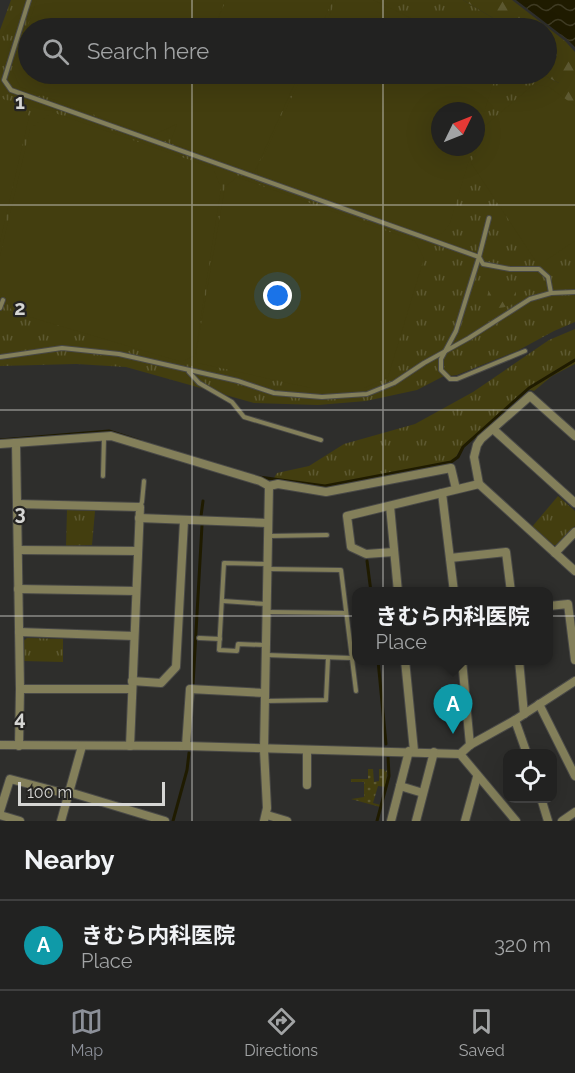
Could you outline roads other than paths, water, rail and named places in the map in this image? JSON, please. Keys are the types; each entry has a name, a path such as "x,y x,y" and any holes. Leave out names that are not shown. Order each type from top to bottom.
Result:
{"street":[{"path":"575,436 530,396 477,445 474,457 479,484 575,571"},
{"path":"493,429 575,503"},
{"path":"0,444 104,435 260,481 269,486 278,484 326,492 451,468 456,489"},
{"path":"16,443 19,746"},
{"path":"394,552 366,554 351,547 347,516 479,484"},
{"path":"269,486 264,750 266,818 287,821"},
{"path":"442,493 454,587"},
{"path":"17,504 140,507 130,746"},
{"path":"390,506 398,587"},
{"path":"139,518 268,523"},
{"path":"20,689 161,682 176,667 184,520"},
{"path":"555,554 575,532"},
{"path":"18,550 138,551"},
{"path":"450,558 506,552 510,587"},
{"path":"18,589 136,591"},
{"path":"553,606 568,604 575,596"},
{"path":"568,604 575,660"},
{"path":"19,632 134,636"},
{"path":"391,821 412,751 405,665"},
{"path":"462,665 470,745"},
{"path":"519,665 524,714"},
{"path":"0,746 186,746 460,754 470,745 516,720 575,681"},
{"path":"186,746 190,690 265,697"},
{"path":"539,704 575,776"},
{"path":"516,720 525,749"},
{"path":"61,821 82,746"},
{"path":"306,750 307,785"},
{"path":"416,821 434,752"},
{"path":"460,754 516,821"},
{"path":"465,821 477,777"},
{"path":"20,821 0,813 10,779 59,792 69,792 165,821"},
{"path":"400,786 423,793"},
{"path":"543,803 548,821"},
{"path":"561,821 575,812"}],"lane":[{"path":"23,18 29,0"},
{"path":"18,35 4,80 11,90 479,257 483,264 538,269 548,277 551,293"},
{"path":"489,218 456,331 441,359 441,370 450,379 457,379 525,351"},
{"path":"0,357 62,348 119,354 238,381 274,393 322,397 367,394 394,383 530,299 551,293 575,292"},
{"path":"0,308 3,300"},
{"path":"189,371 199,383 232,402 244,417 321,440"},
{"path":"102,476 104,435"},
{"path":"140,507 144,481"},
{"path":"268,536 327,534"},
{"path":"266,645 238,644 237,651 219,650 224,563 341,570 352,665"},
{"path":"223,601 266,608 346,613"},
{"path":"199,638 220,639"},
{"path":"266,655 351,658"},
{"path":"265,697 326,700 328,658"},
{"path":"352,665 356,691"}],"water":[{"path":"516,0 575,0 575,47 557,32 557,18 539,18"}],"waterway":[{"path":"259,477 325,486 451,462 458,457 463,447 529,388 575,360"},
{"path":"0,440 109,431 140,441"},
{"path":"201,516 203,501"},
{"path":"193,685 202,525"},
{"path":"367,561 370,587"},
{"path":"378,665 386,744"},
{"path":"173,821 187,770 189,753"},
{"path":"377,821 389,776 388,756"}],"place":[{"name":"きむら内科医院","path":"453,734"}]}
